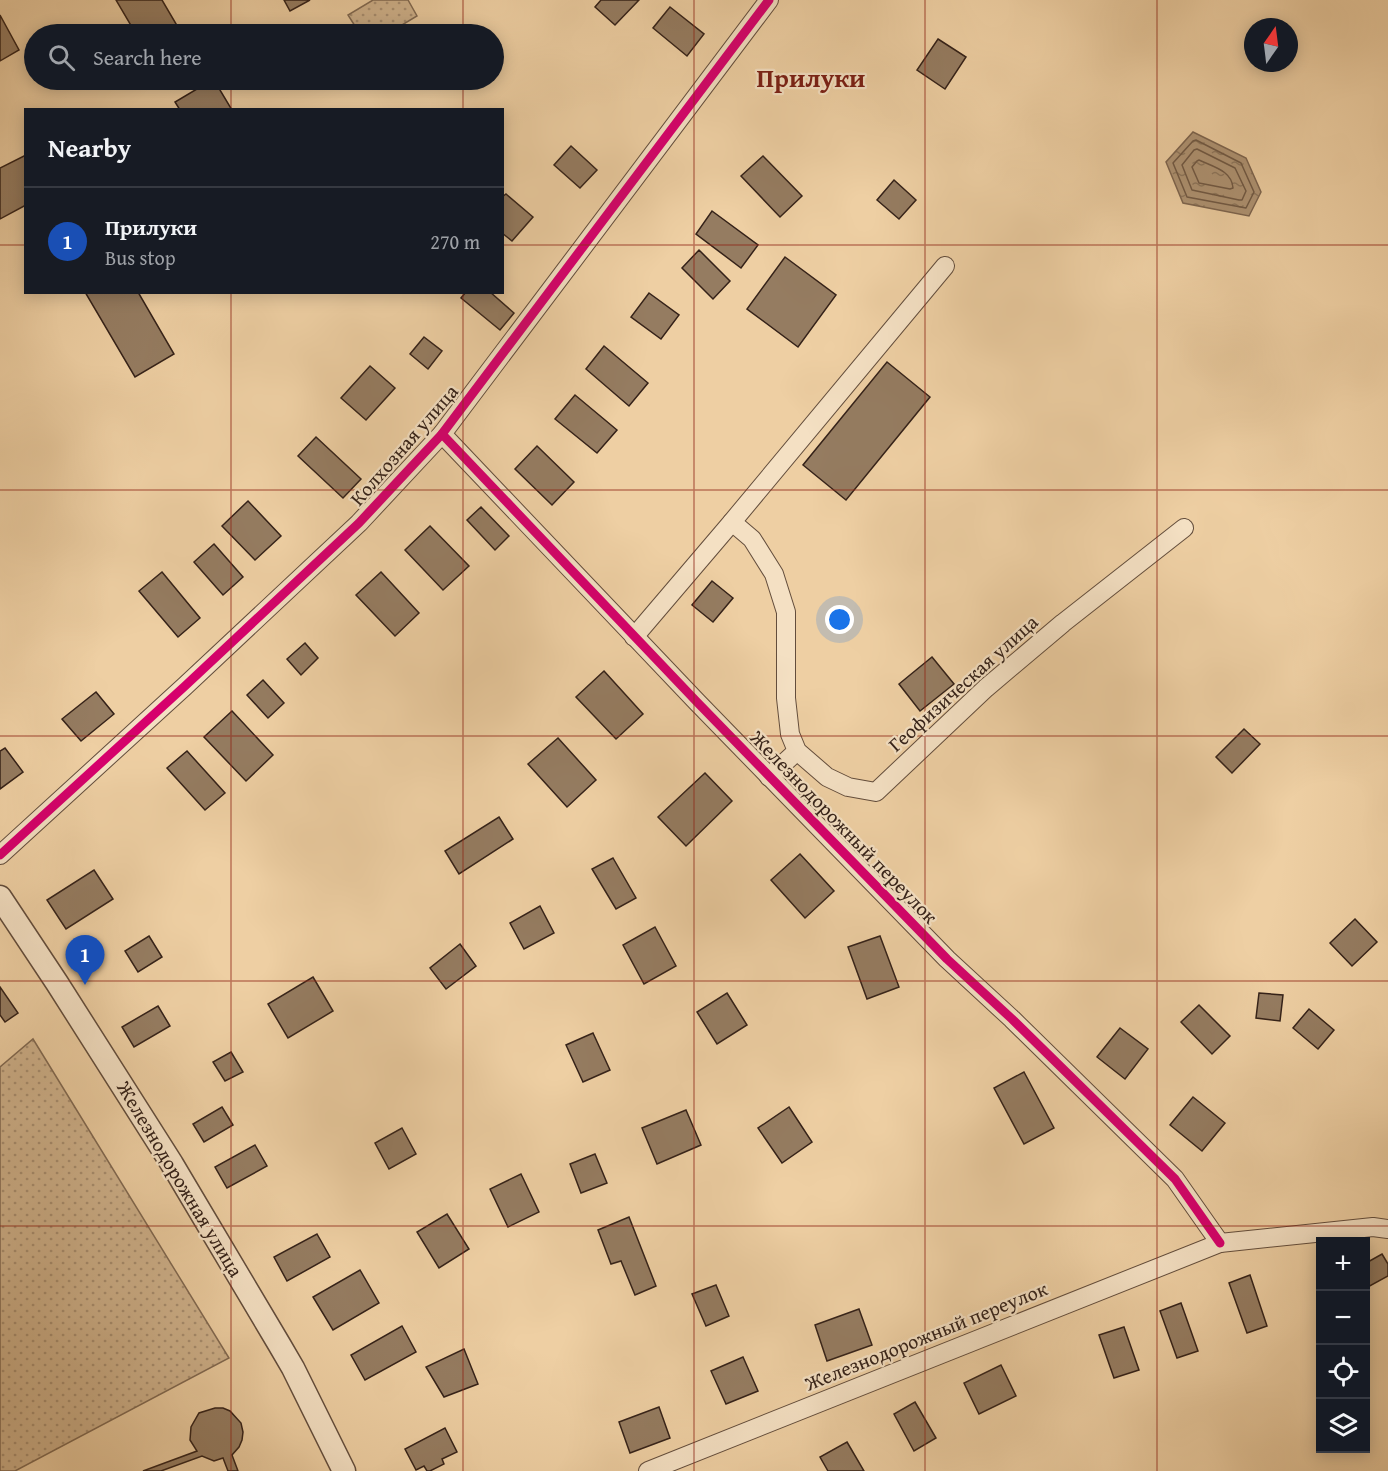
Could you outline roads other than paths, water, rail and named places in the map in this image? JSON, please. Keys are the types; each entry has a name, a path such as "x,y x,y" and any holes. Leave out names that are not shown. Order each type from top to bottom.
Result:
{"street":[{"name":"Колхозная улица","path":"0,855 359,523 442,434 770,0"},
{"path":"634,637 945,266"},
{"name":"Железнодорожный переулок","path":"442,434 634,637 947,959 1012,1019 1175,1179 1220,1244"},
{"path":"732,522 752,539 774,574 786,612 786,698 790,734 797,751 769,777"},
{"name":"Геофизическая улица","path":"797,751 827,777 848,788 876,792 1003,673 1184,528"},
{"name":"Железнодорожная улица","path":"0,897 172,1164 288,1360 344,1471"},
{"name":"Железнодорожный переулок","path":"648,1471 1220,1244 1373,1227 1388,1229"}],"water":[{"path":"1193,132 1246,158 1261,192 1249,216 1183,203 1166,162"}],"place":[{"name":"Прилуки","path":"85,985"}],"district":[{"name":"Прилуки","path":"811,78"}]}
